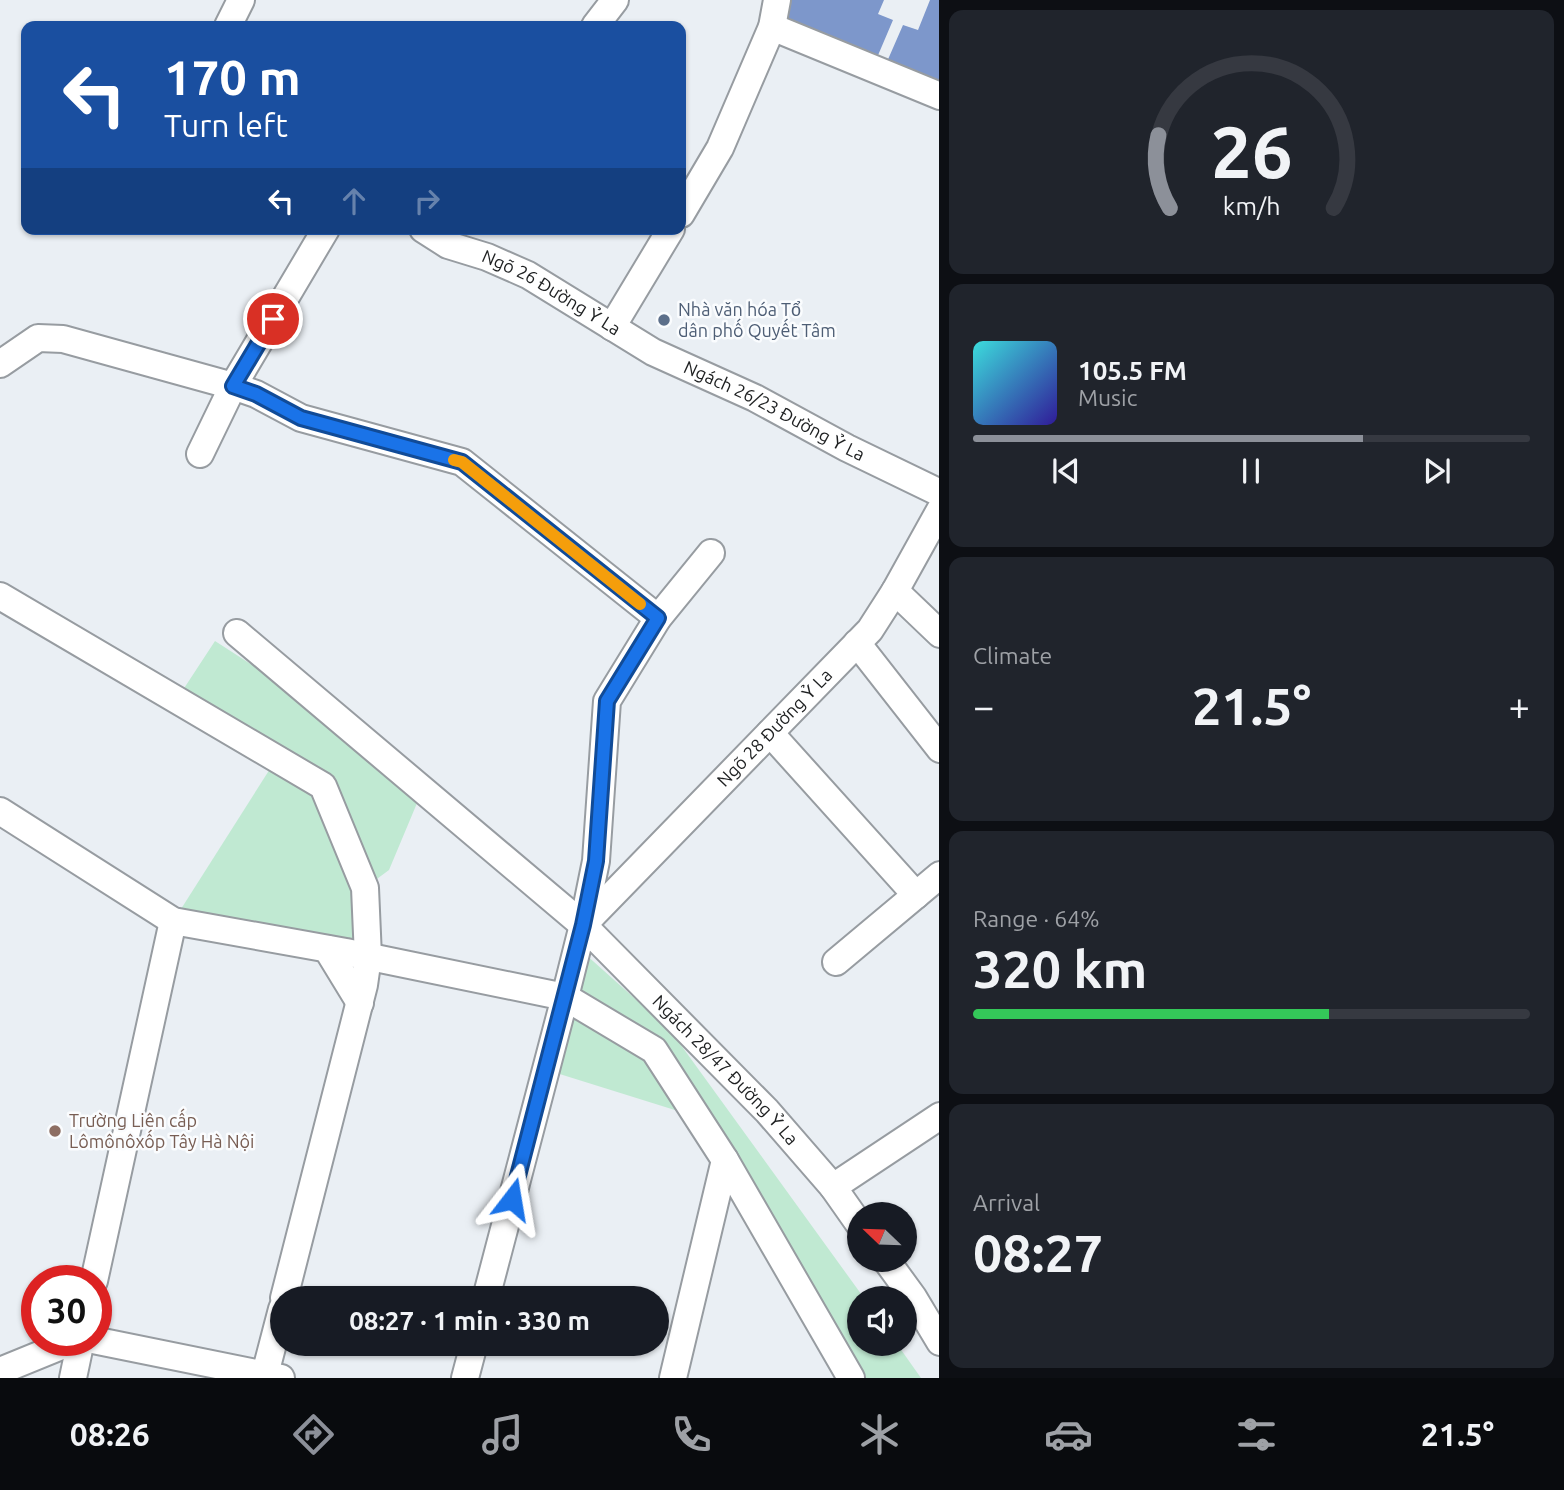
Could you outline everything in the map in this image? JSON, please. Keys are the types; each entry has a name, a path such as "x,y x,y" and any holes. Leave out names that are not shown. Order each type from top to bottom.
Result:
{"street":[{"path":"230,21 240,0"},
{"path":"599,21 614,0"},
{"path":"686,206 720,148 772,27 777,0"},
{"path":"772,27 939,96"},
{"path":"200,454 233,386 322,235"},
{"name":"Ngõ 26 Đường Ỷ La","path":"432,235 448,245 487,257 528,275 612,327 667,235"},
{"name":"Ngách 26/23 Đường Ỷ La","path":"612,327 653,352 755,398 847,448 939,493"},
{"path":"0,364 38,338 62,339 233,386 256,394 301,418 462,462 658,618"},
{"name":"Ngõ 28 Đường Ỷ La","path":"583,925 870,629 895,591 939,510"},
{"path":"489,1286 565,997 596,861 607,701 658,618 711,553"},
{"path":"895,591 939,634"},
{"path":"0,596 323,786 365,888 368,957 360,1003 288,1286"},
{"name":"Ngách 28/47 Đường Ỷ La","path":"237,633 583,925 767,1111 847,1207"},
{"path":"857,643 939,749"},
{"path":"770,733 916,895"},
{"path":"0,811 173,921 565,997 654,1050 725,1160 851,1378"},
{"path":"836,962 939,875"},
{"path":"98,1265 173,921"},
{"path":"327,949 360,1003"},
{"path":"833,1187 939,1116"},
{"path":"673,1378 725,1160"},
{"path":"895,1272 939,1342"},
{"path":"112,1344 270,1377 274,1356"},
{"path":"0,1371 38,1356"},
{"path":"73,1378 76,1356"},
{"path":"466,1378 471,1356"}],"green space":[{"path":"215,641 361,735 420,796 389,870 366,887 324,785 177,699"},
{"path":"275,761 320,788 363,889 366,955 174,920"},
{"path":"584,953 670,1030 855,1286 847,1286 847,1354 654,1050 573,995"},
{"path":"567,1002 652,1052 694,1116 550,1071"},
{"path":"848,1356 905,1356 921,1378 862,1378"}],"water":[{"path":"781,0 884,0 878,14 893,20 876,60 774,17"},
{"path":"930,0 939,0 939,86 886,64 903,25 918,30"}],"slow traffic":[{"path":"454,460 462,462 640,604"}],"place":[{"name":"Nhà văn hóa Tổ dân phố Quyết Tâm","path":"664,320"},
{"name":"Trường Liên cấp Lômônôxốp Tây Hà Nội","path":"55,1131"}],"route":[{"path":"273,319 233,386 256,394 301,418 462,462 658,618 607,701 596,861 592,882 512,1199"}]}
